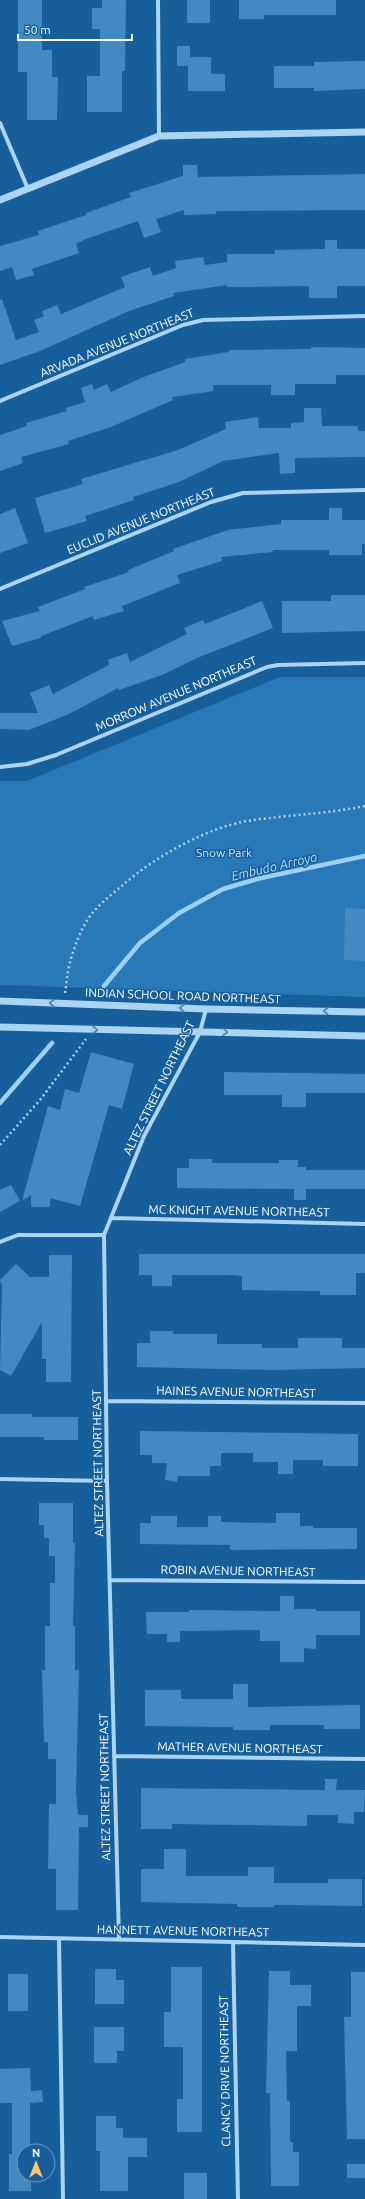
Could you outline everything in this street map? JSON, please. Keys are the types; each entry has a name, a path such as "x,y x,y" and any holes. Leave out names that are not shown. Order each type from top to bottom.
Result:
{"street":[{"path":"158,0 159,136"},
{"path":"0,123 28,189"},
{"path":"0,200 159,136 365,132"},
{"name":"ARVADA AVENUE NORTHEAST","path":"0,401 183,325 203,320 365,316"},
{"name":"EUCLID AVENUE NORTHEAST","path":"0,589 211,502 243,493 365,490"},
{"name":"MORROW AVENUE NORTHEAST","path":"0,766 27,764 56,755 266,667 278,665 365,663"},
{"name":"INDIAN SCHOOL ROAD NORTHEAST","path":"0,1001 206,1009 365,1012"},
{"name":"ALTEZ STREET NORTHEAST","path":"119,1939 107,1481 104,1235 144,1136 200,1032 206,1009"},
{"path":"0,1027 365,1036"},
{"name":"MC KNIGHT AVENUE NORTHEAST","path":"112,1218 365,1224"},
{"path":"0,1242 18,1235 104,1235"},
{"name":"HAINES AVENUE NORTHEAST","path":"107,1401 365,1403"},
{"path":"0,1479 107,1481"},
{"name":"ROBIN AVENUE NORTHEAST","path":"110,1580 365,1582"},
{"name":"MATHER AVENUE NORTHEAST","path":"114,1756 365,1759"},
{"name":"HANNETT AVENUE NORTHEAST","path":"0,1937 365,1945"},
{"path":"58,1939 63,2199"},
{"name":"CLANCY DRIVE NORTHEAST","path":"233,1943 238,2199"}],"path":[{"path":"61,1003 66,989 67,977 84,925 111,895 143,869 173,850 198,839 246,822 319,814 365,806"},
{"path":"0,1145 40,1100 87,1040 77,1029"}],"green space":[{"name":"Snow Park","path":"280,677 365,677 365,997 0,985 0,781 27,781"}],"building":[{"path":"18,0 42,0 42,50 52,50 52,77 58,77 57,120 27,120 27,72 18,72"},
{"path":"102,0 126,0 125,71 122,71 122,112 87,112 87,76 100,76 100,29 92,29 92,8 102,8"},
{"path":"187,0 210,0 210,23 187,23"},
{"path":"239,0 336,0 336,15 264,15 264,19 239,19"},
{"path":"177,46 190,46 190,57 211,57 211,74 225,74 225,91 188,91 188,66 177,66"},
{"path":"365,61 365,89 314,91 314,88 274,88 274,66 314,66 314,62"},
{"path":"183,165 197,165 198,177 365,174 365,210 216,211 216,214 184,215 184,210 156,219 161,232 144,238 138,221 86,239 76,244 79,253 32,269 34,275 16,280 12,267 0,271 0,246 39,235 38,231 86,215 86,213 131,197 129,193 183,176"},
{"path":"325,240 337,240 337,249 365,249 365,286 337,286 337,298 309,298 309,286 227,287 227,285 173,293 174,296 129,311 40,351 0,365 0,300 2,299 16,340 39,332 34,320 44,316 42,311 57,305 61,314 125,287 121,277 150,267 153,276 176,268 175,261 203,257 205,265 227,262 227,254 275,254 275,250 325,249"},
{"path":"311,347 365,348 365,375 336,375 336,384 295,384 295,395 271,395 271,385 213,385 214,391 172,397 173,400 111,427 68,441 69,444 21,457 23,463 0,471 0,435 27,426 26,423 67,411 66,408 85,402 81,388 92,384 94,390 107,384 111,392 141,378 185,362 185,359 229,352 229,350 311,349"},
{"path":"304,408 321,408 322,426 358,426 358,431 365,431 365,457 295,458 295,473 280,474 279,453 223,461 179,482 133,497 134,500 85,516 87,521 45,533 35,498 83,484 81,479 178,450 226,429 225,422 258,417 259,428 291,428 291,423 304,422"},
{"path":"15,508 28,543 0,553 0,514"},
{"path":"329,508 342,508 342,520 365,520 365,544 362,544 362,555 329,555 329,550 272,550 273,552 221,557 222,561 177,575 180,583 122,606 124,611 94,620 93,616 41,636 41,638 12,646 2,621 40,611 38,607 85,589 84,587 129,572 128,570 174,551 173,549 228,530 281,524 281,520 329,520"},
{"path":"331,595 365,595 365,631 282,633 282,601 331,601"},
{"path":"262,601 273,628 197,658 162,675 119,690 118,688 69,714 29,730 0,729 0,713 38,713 30,693 49,685 53,694 109,665 108,660 127,653 130,662 187,634 184,628 203,620 205,624"},
{"path":"345,908 365,909 365,961 344,960"},
{"path":"91,1052 134,1064 122,1109 109,1105 80,1206 50,1198 50,1207 31,1207 31,1195 22,1201 48,1106 60,1110 65,1089 79,1093"},
{"path":"224,1072 365,1074 365,1093 306,1093 306,1107 282,1107 282,1095 224,1095"},
{"path":"189,1159 212,1159 212,1163 279,1163 279,1160 298,1160 298,1167 306,1167 306,1170 365,1170 365,1189 306,1189 306,1200 294,1200 294,1189 177,1188 177,1168 189,1168"},
{"path":"11,1185 20,1201 0,1212 0,1190"},
{"path":"139,1254 365,1254 365,1273 356,1273 356,1295 320,1295 320,1291 242,1290 242,1276 229,1275 172,1275 172,1286 152,1286 152,1275 139,1275"},
{"path":"49,1255 72,1255 71,1382 46,1382 46,1359 42,1359 42,1322 11,1376 0,1370 2,1285 0,1280 16,1264 30,1277 49,1277"},
{"path":"150,1331 173,1331 173,1334 217,1334 217,1344 262,1344 262,1348 298,1348 298,1338 342,1338 342,1348 365,1348 365,1368 273,1370 137,1367 137,1343 150,1343"},
{"path":"0,1414 32,1414 32,1417 78,1417 78,1440 44,1440 44,1437 0,1437"},
{"path":"140,1431 358,1434 358,1466 323,1466 323,1460 293,1460 293,1474 278,1474 278,1462 253,1462 253,1453 221,1453 221,1466 210,1466 210,1476 178,1476 177,1482 165,1480 167,1463 152,1463 152,1455 140,1455"},
{"path":"39,1503 73,1503 73,1543 75,1543 73,1626 75,1626 75,1670 79,1670 76,1792 78,1815 88,1815 88,1827 79,1827 78,1910 56,1910 56,1869 48,1869 49,1804 56,1804 56,1759 48,1759 48,1742 44,1742 42,1670 45,1670 45,1626 50,1626 50,1583 55,1583 55,1556 49,1556 49,1538 44,1538 44,1525 39,1525"},
{"path":"276,1513 300,1513 300,1526 313,1526 313,1528 357,1528 357,1549 230,1550 230,1545 140,1544 140,1523 151,1523 151,1516 177,1516 177,1527 208,1527 208,1516 221,1516 221,1522 276,1523"},
{"path":"280,1596 294,1596 294,1609 316,1609 316,1611 360,1611 360,1635 316,1635 316,1649 304,1648 304,1662 280,1662 280,1641 260,1641 260,1630 180,1631 180,1642 167,1642 167,1634 147,1634 146,1612 189,1612 189,1610 280,1611"},
{"path":"233,1684 248,1684 248,1707 360,1705 360,1729 324,1729 324,1725 270,1725 270,1730 233,1730 233,1727 145,1726 145,1690 181,1690 181,1699 233,1699"},
{"path":"325,1779 337,1779 336,1790 365,1790 364,1812 354,1812 354,1824 338,1823 338,1815 307,1815 307,1826 172,1824 172,1829 141,1829 141,1788 325,1790"},
{"path":"164,1849 186,1849 186,1876 248,1876 248,1867 274,1867 274,1883 328,1883 328,1879 362,1879 362,1906 274,1905 274,1907 237,1907 237,1904 141,1902 141,1869 164,1869"},
{"path":"171,1967 202,1967 202,2132 177,2132 177,2099 183,2099 183,2047 164,2047 164,2012 171,2012"},
{"path":"95,1969 116,1969 116,1980 124,1980 124,2004 95,2004"},
{"path":"269,1971 290,1971 290,1985 311,1985 311,2006 297,2006 297,2051 286,2051 287,2101 290,2101 290,2142 293,2142 293,2152 299,2152 299,2186 271,2186 270,2093 266,2093"},
{"path":"351,1972 365,1972 365,2139 347,2139 344,2017 351,2017"},
{"path":"8,1974 28,1974 28,2011 8,2011"},
{"path":"94,2027 124,2027 124,2051 117,2051 117,2063 94,2063"},
{"path":"30,2068 31,2091 42,2090 43,2102 30,2103 30,2143 16,2143 16,2183 31,2183 31,2191 9,2191 9,2154 12,2154 12,2103 0,2103 0,2069"},
{"path":"96,2116 116,2116 116,2128 123,2128 123,2138 147,2138 147,2157 128,2157 128,2191 100,2191 100,2151 96,2151"},
{"path":"347,2164 365,2164 365,2178 347,2178"},
{"path":"184,2173 207,2173 207,2199 184,2199"}],"waterway":[{"name":"Embudo Arroyo","path":"104,986 140,943 179,913 223,889 261,878 365,856"},
{"name":"Embudo Arroyo","path":"0,1103 52,1043"}]}
